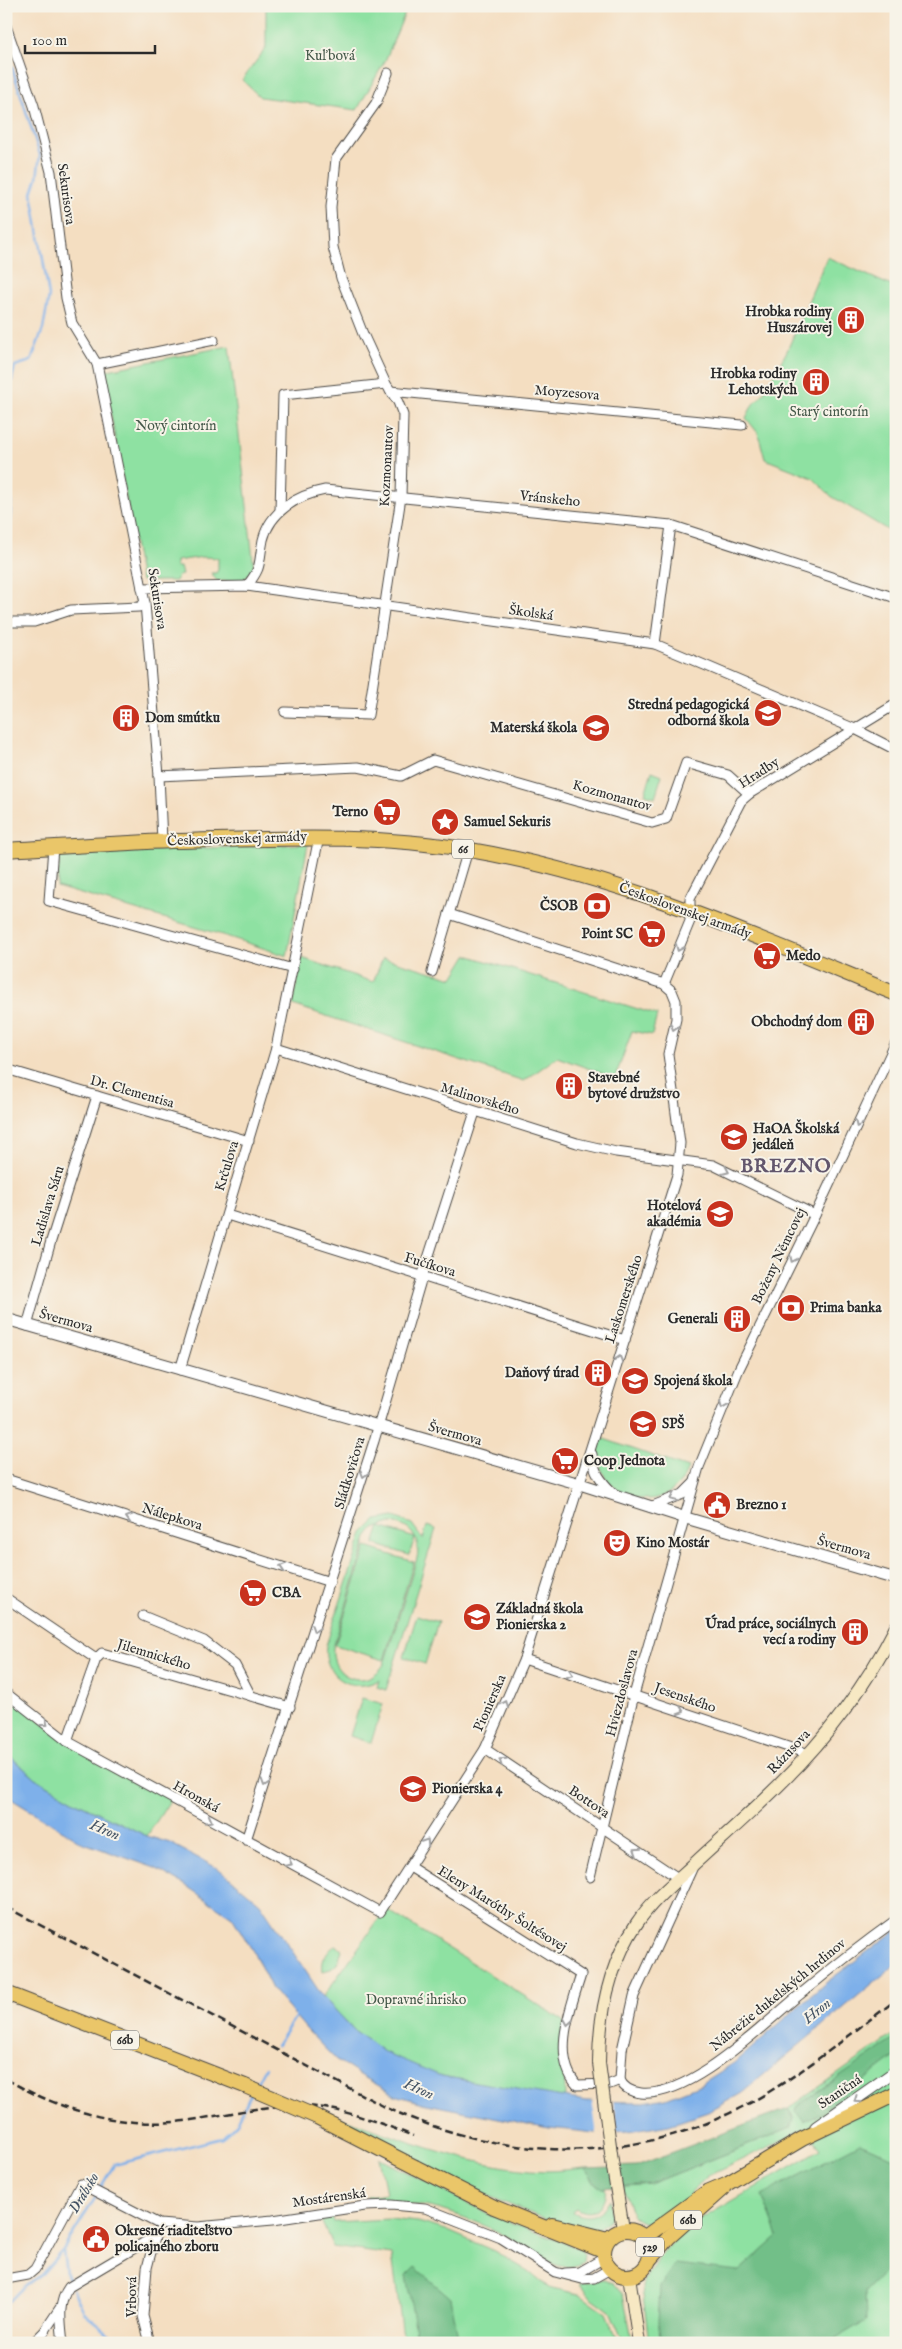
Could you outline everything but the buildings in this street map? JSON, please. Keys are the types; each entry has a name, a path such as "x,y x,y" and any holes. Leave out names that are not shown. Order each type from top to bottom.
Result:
{"main road":[{"name":"Československej armády","path":"6,850 162,841 319,837 395,842 468,850 585,876 691,910 896,994"},
{"name":"Rázusova","path":"623,2229 599,2063 602,2009 618,1958 638,1922 678,1878 694,1865 809,1754 853,1699 891,1646 896,1627"},
{"name":"66b","path":"6,1993 245,2086 332,2124 494,2207 529,2220 606,2254"},
{"name":"66b","path":"645,2237 707,2192 728,2183 802,2139 896,2094"},
{"name":"66b","path":"650,2259 669,2237 728,2183"},
{"name":"529","path":"606,2254 623,2229 632,2230 645,2237 650,2248 650,2259 640,2272 629,2276"},
{"path":"606,2254 619,2275 629,2276 639,2343"}],"street":[{"name":"Sekurisova","path":"6,26 34,106 50,172 66,298 72,322 97,364 145,603 159,776 162,841"},
{"name":"Kozmonautov","path":"285,712 368,715 401,496 403,415 388,387 341,278 333,247 331,206 336,159 376,103 388,73"},
{"path":"97,364 214,340"},
{"name":"Moyzesova","path":"280,511 283,395 388,387 742,424"},
{"name":"Vránskeho","path":"246,586 260,569 263,539 270,523 280,511 308,493 325,490 401,496 671,525 896,598"},
{"path":"655,644 671,525"},
{"name":"Školská","path":"142,588 246,586 385,608 655,644 855,729 896,750"},
{"path":"6,622 34,622 71,610 139,607 145,603"},
{"name":"Hradby","path":"664,984 690,921 690,898 741,801 749,794 896,704"},
{"name":"Kozmonautov","path":"159,776 358,767 401,776 433,760 652,823 666,819 686,763 728,775 749,794"},
{"name":"Krčulova","path":"180,1370 250,1141 276,1048 319,837"},
{"path":"53,847 49,901 293,969"},
{"path":"432,972 468,850"},
{"path":"449,914 664,984 672,991 676,1001 676,1019 668,1054 680,1143 679,1160"},
{"name":"Boženy Němcovej","path":"686,1518 694,1484 739,1368 815,1215 896,1042"},
{"name":"Malinovského","path":"276,1048 577,1144 616,1152 703,1163 724,1169 815,1215"},
{"name":"Dr. Clementisa","path":"6,1069 250,1141"},
{"name":"Ladislava Sáru","path":"27,1326 50,1241 97,1096"},
{"name":"Sládkovičova","path":"246,1840 330,1582 422,1277 475,1112"},
{"name":"Laskomerského","path":"580,1484 660,1235 679,1160"},
{"name":"Fučíkova","path":"226,1215 625,1340"},
{"name":"Švermova","path":"6,1319 580,1484 686,1518 896,1579"},
{"name":"Laskomerského","path":"593,1443 593,1464 600,1479 615,1496"},
{"name":"Nálepkova","path":"6,1479 330,1582"},
{"name":"Pionierska","path":"380,1912 485,1749 524,1659 580,1484"},
{"path":"650,1507 683,1494 694,1484"},
{"name":"Hviezdoslavova","path":"590,1877 634,1696 686,1518"},
{"path":"6,1598 96,1659"},
{"path":"143,1616 204,1641 235,1665 251,1696"},
{"name":"Jilemnického","path":"67,1741 96,1659 102,1653 290,1707"},
{"name":"Jesenského","path":"524,1659 809,1754"},
{"name":"Hronská","path":"6,1693 67,1741 380,1912"},
{"name":"Bottova","path":"485,1749 678,1878"},
{"name":"Rázusova","path":"620,2080 622,2050 634,1996 694,1865"},
{"name":"Eleny Maróthy Šoltésovej","path":"410,1867 580,1975 569,2014 565,2040 566,2063 571,2078 577,2085 610,2084 620,2080"},
{"name":"Nábrežie dukelských hrdinov","path":"620,2080 623,2086 637,2092 648,2094 665,2091 722,2060 752,2037 796,1998 896,1920"},
{"name":"Staničná","path":"802,2139 896,2070"},
{"name":"Mostárenská","path":"7,2280 28,2275 35,2269 81,2184 159,2224 198,2227 273,2220 365,2206 391,2205 425,2208 502,2238 555,2272 576,2278 594,2278 606,2254"},
{"name":"Vrbová","path":"150,2343 144,2316 146,2268 159,2224"},
{"path":"63,2343 60,2308 62,2296 73,2284 156,2236"},
{"path":"563,2274 580,2272 606,2254"},
{"path":"33,2343 44,2332 60,2308"}],"green space":[{"name":"Kuľbová","path":"266,6 408,6 385,61 357,110 260,97 242,80 266,48"},
{"name":"Starý cintorín","path":"827,257 896,288 896,535 831,496 813,478 765,459 758,433 746,418 753,404 763,394 787,351"},
{"name":"Nový cintorín","path":"229,346 254,568 243,581 217,581 211,573 216,573 218,570 218,558 203,557 176,561 176,567 180,567 182,575 178,576 176,581 141,581 103,371"},
{"path":"652,771 662,775 655,797 645,794"},
{"path":"308,844 287,956 229,937 57,887 60,854"},
{"path":"467,955 657,1015 652,1035 632,1031 615,1078 557,1057 524,1081 293,1005 302,958 373,982 383,958 453,978"},
{"path":"601,1438 688,1468 677,1486 663,1496 646,1499 630,1496 615,1488 604,1475 599,1458"},
{"path":"394,1517 412,1524 423,1539 427,1526 436,1529 386,1690 377,1687 379,1680 359,1685 349,1684 341,1680 329,1666 326,1656 326,1645 363,1533 376,1520","holes":["390,1523 397,1524 408,1530 415,1539 418,1551 417,1558 384,1664 369,1677 351,1678 337,1667 333,1648 367,1538 374,1529"]},
{"path":"380,1527 415,1538 409,1555 374,1544"},
{"path":"366,1547 414,1562 384,1660 335,1645"},
{"path":"417,1615 438,1622 425,1664 404,1657"},
{"path":"6,1693 67,1741 171,1799 147,1836 78,1803 35,1778 6,1753"},
{"path":"362,1698 383,1704 371,1743 350,1736"},
{"name":"Dopravné ihrisko","path":"386,1909 564,2021 565,2098 441,2076 408,2064 384,2052 354,2030 323,1997"},
{"path":"336,1946 342,1950 337,1964 331,1969 323,1971 325,1956 329,1950"},
{"path":"896,2033 896,2343 649,2343 642,2287 644,2279 659,2257 686,2228 821,2149 805,2129 708,2176 692,2191 686,2203 653,2224 633,2217 623,2186 650,2184 791,2128 794,2118 788,2109"},
{"path":"896,2038 896,2056 821,2113 804,2121 795,2112 797,2106"},
{"path":"313,2108 428,2148 486,2163 546,2171 585,2168 596,2184 605,2188 604,2200 593,2211 582,2211 576,2208 573,2212 584,2216 594,2215 603,2209 610,2200 609,2219 601,2227 579,2227 545,2218 459,2182"},
{"path":"788,2109 794,2118 791,2128 650,2184 602,2188 596,2184 585,2168 636,2166"},
{"path":"860,2143 896,2159 896,2260 865,2292 866,2321 829,2343 661,2343 658,2323 660,2287 675,2264 739,2271 778,2236 762,2195"},
{"path":"379,2158 491,2215 581,2249 584,2255 583,2262 573,2266 553,2264 491,2229 471,2220 431,2207 368,2202 367,2196 386,2193"},
{"path":"332,2216 334,2222 389,2219 418,2222 446,2230 494,2251 528,2271 541,2282 552,2288 579,2294 606,2313 619,2343 404,2343 392,2255 333,2247 320,2218"},
{"path":"415,2267 451,2298 459,2343 418,2343 406,2276"},
{"path":"604,2280 614,2283 623,2294 633,2343 624,2343 610,2311 591,2297 579,2283"}],"water":[{"name":"Hron","path":"6,1753 35,1778 78,1803 147,1836 170,1843 219,1869 260,1903 323,1997 354,2030 384,2052 441,2076 586,2101 644,2102 666,2098 701,2084 737,2061 823,1985 896,1930 896,1964 742,2093 708,2112 669,2125 604,2134 549,2128 427,2104 395,2095 335,2059 272,1989 254,1953 232,1917 185,1885 155,1868 81,1842 8,1797"}],"pier":[{"path":"592,2099 613,2100 618,2136 597,2135"}],"waterway":[{"path":"6,42 9,58 40,155 37,178 32,193 49,296 43,329 31,361 15,366 6,406"},
{"path":"6,448 11,503 6,566"},
{"name":"Drábsko","path":"276,2046 296,2016"},
{"name":"Drábsko","path":"255,2086 265,2067"},
{"name":"Drábsko","path":"99,2190 114,2165 222,2138 237,2123 251,2093"},
{"name":"Drábsko","path":"70,2284 66,2274 63,2250 97,2195"},
{"path":"6,2305 25,2285 41,2275 62,2251"},
{"name":"Drábsko","path":"73,2289 85,2314 120,2343"}],"railway":[{"path":"6,1907 385,2107 431,2126 478,2139 525,2147 572,2150 619,2146 666,2137 712,2121 775,2088 828,2052 896,2000"},
{"path":"6,2079 48,2100 69,2108 114,2119 160,2123 274,2107 304,2106 346,2113 413,2136"}],"place":[{"name":"Hrobka rodiny Huszárovej","path":"851,320"},
{"name":"Hrobka rodiny Lehotských","path":"816,382"},
{"name":"Stredná pedagogická odborná škola","path":"768,713"},
{"name":"Dom smútku","path":"126,718"},
{"name":"Materská škola","path":"596,728"},
{"name":"Terno","path":"387,812"},
{"name":"Samuel Sekuris","path":"445,822"},
{"name":"ČSOB","path":"597,906"},
{"name":"Point SC","path":"652,934"},
{"name":"Medo","path":"767,956"},
{"name":"Obchodný dom","path":"861,1022"},
{"name":"Stavebné bytové družstvo","path":"569,1086"},
{"name":"HaOA Školská jedáleň","path":"734,1137"},
{"name":"Hotelová akadémia","path":"720,1214"},
{"name":"Prima banka","path":"791,1308"},
{"name":"Generali","path":"737,1319"},
{"name":"Daňový úrad","path":"598,1373"},
{"name":"Spojená škola","path":"635,1381"},
{"name":"SPŠ","path":"643,1424"},
{"name":"Coop Jednota","path":"565,1461"},
{"name":"Brezno 1","path":"717,1505"},
{"name":"Kino Mostár","path":"617,1543"},
{"name":"CBA","path":"253,1593"},
{"name":"Základná škola Pionierska 2","path":"477,1617"},
{"name":"Úrad práce, sociálnych vecí a rodiny","path":"855,1632"},
{"name":"Pionierska 4","path":"413,1789"},
{"name":"Okresné riaditeľstvo policajného zboru","path":"96,2239"}],"district":[{"name":"BREZNO","path":"786,1167"}]}
